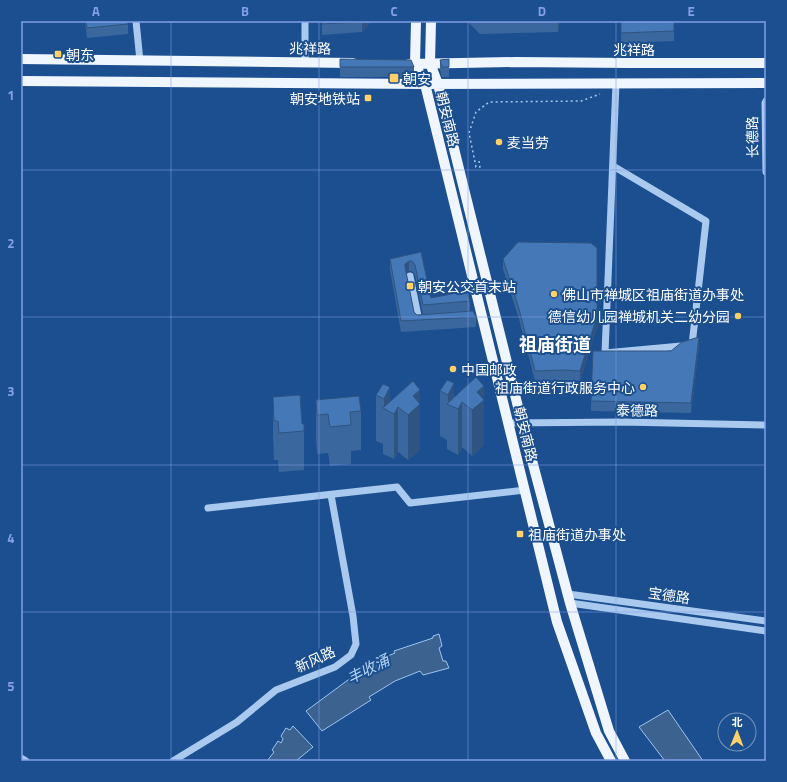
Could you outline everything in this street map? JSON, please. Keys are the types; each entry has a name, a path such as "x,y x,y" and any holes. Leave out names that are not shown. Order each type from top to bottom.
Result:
{"main road":[{"path":"415,64 416,21"},
{"path":"430,63 431,21"},
{"name":"兆祥路","path":"21,60 360,63"},
{"name":"兆祥路","path":"400,64 515,62 766,63"},
{"name":"朝安南路","path":"430,63 438,84 522,423 569,598 609,731 625,761"},
{"name":"朝安南路","path":"415,64 425,84 478,316 508,423 557,622 596,733 611,761"},
{"path":"21,81 425,84 766,83"}],"street":[{"path":"136,21 140,61"},
{"path":"305,21 305,62"},
{"path":"613,166 706,221 692,345 605,353 616,83"},
{"name":"长德路","path":"766,101 766,172"},
{"path":"410,276 419,321 427,320"},
{"name":"泰德路","path":"508,423 622,422 766,425"},
{"path":"208,508 397,487 410,503 525,490"},
{"name":"新风路","path":"173,761 237,722 276,690 335,667 351,655 356,644 354,623 331,495"},
{"name":"宝德路","path":"569,598 766,621"},
{"name":"宝德路","path":"569,598 766,631"},
{"path":"21,758 26,761"}],"path":[{"path":"479,161 480,167 476,167 468,133 476,112 489,102 581,101 600,94"}],"water":[{"name":"丰收涌","path":"439,634 442,646 439,648 443,661 446,661 449,668 423,675 420,671 395,681 369,697 371,700 322,731 306,711 371,663 395,653 394,651 433,638 433,636"},
{"path":"668,710 703,761 665,761 639,727"},
{"path":"293,726 313,747 296,761 267,761 274,752 272,750 278,741 281,743 283,739 281,736 286,728 290,730"}],"building":[{"path":"86,21 128,21 128,24 87,28"},
{"path":"322,21 363,21 322,24"},
{"path":"621,21 674,21 674,31 621,33"},
{"path":"340,59 411,60 414,67 340,67"},
{"path":"449,59 449,67 442,67 440,60"},
{"name":"佛山市禅城区祖庙街道办事处","path":"518,242 591,243 597,248 597,316 580,371 535,371 519,309 503,259"},
{"path":"421,252 431,298 466,291 470,301 423,305 415,265 412,261 409,261 405,264 405,267 414,312 417,315 473,311 476,317 401,321 390,259"},
{"name":"祖庙街道行政服务中心","path":"699,337 691,403 591,401 593,351 671,351 682,342"},
{"path":"476,377 484,386 477,392 484,400 472,410 462,402 458,409 447,404"},
{"path":"447,380 454,383 448,395 440,391"},
{"path":"413,381 420,390 413,396 420,404 408,415 398,407 394,414 383,408"},
{"path":"383,384 390,387 384,399 376,395"},
{"path":"300,395 302,424 304,424 304,431 279,433 278,421 274,421 273,397"},
{"path":"359,396 361,411 350,412 351,425 330,427 328,414 317,415 316,400"}],"place":[{"name":"朝东","path":"58,54"},
{"name":"朝安","path":"394,78"},
{"name":"朝安地铁站","path":"368,98"},
{"name":"麦当劳","path":"499,142"},
{"name":"朝安公交首末站","path":"410,286"},
{"name":"佛山市禅城区祖庙街道办事处","path":"554,294"},
{"name":"德信幼儿园禅城机关二幼分园","path":"738,316"},
{"name":"中国邮政","path":"453,369"},
{"name":"祖庙街道行政服务中心","path":"643,387"},
{"name":"祖庙街道办事处","path":"520,534"}],"district":[{"name":"祖庙街道","path":"555,344"}]}
